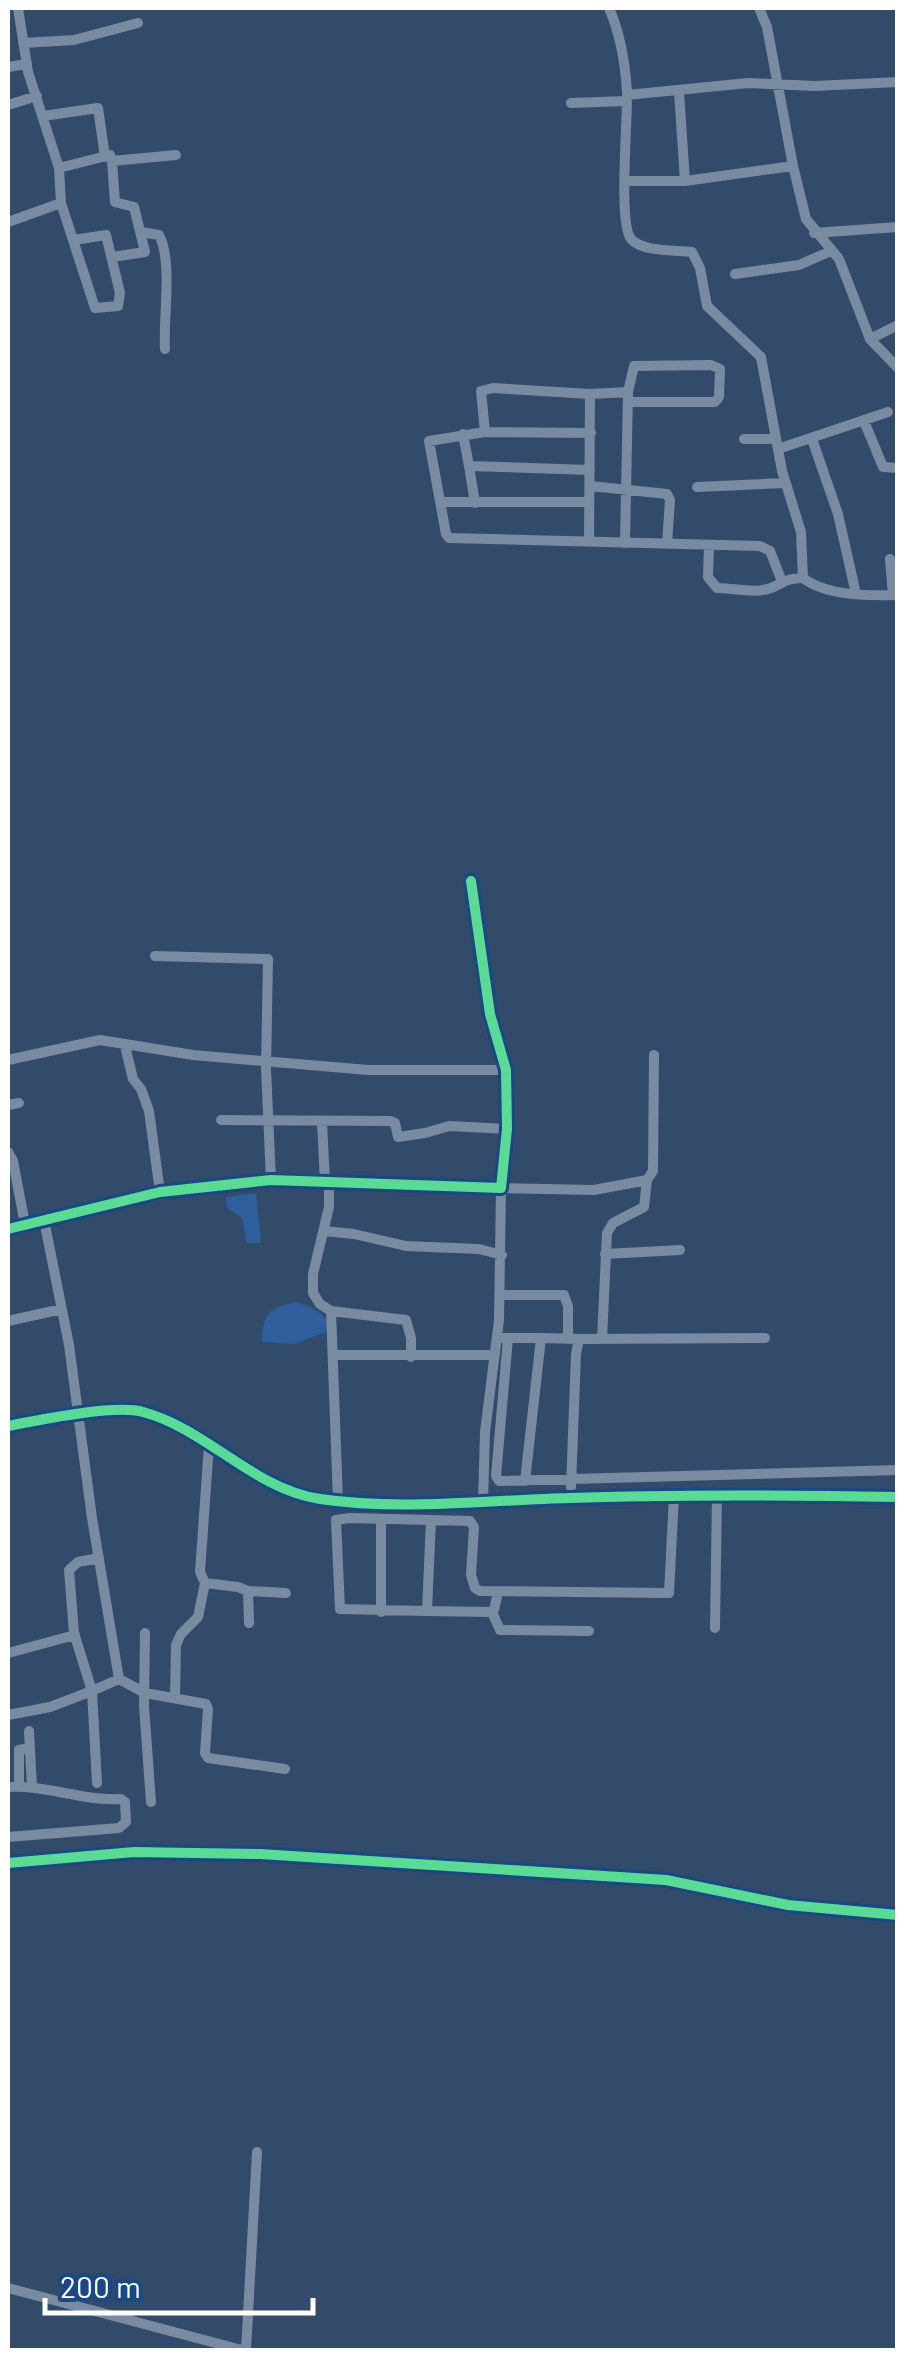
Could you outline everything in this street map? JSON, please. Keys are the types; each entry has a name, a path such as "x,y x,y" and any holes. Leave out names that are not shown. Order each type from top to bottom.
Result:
{"street":[{"path":"18,8 27,64 59,168 62,203 96,308 118,306 120,293 106,235 74,240"},
{"path":"610,8 624,54 625,222 630,238 640,245 692,252 700,268 707,306 761,358 777,444 801,532 803,578"},
{"path":"759,8 767,28 803,210 814,233 842,265 870,339 898,368"},
{"path":"22,43 74,40 138,24"},
{"path":"8,67 27,64"},
{"path":"572,103 728,85 898,82"},
{"path":"679,92 685,180"},
{"path":"8,105 36,96"},
{"path":"42,116 98,108 115,202 134,207 145,253 112,257"},
{"path":"59,168 109,159 176,155"},
{"path":"625,181 685,180 792,166"},
{"path":"8,222 62,203"},
{"path":"814,233 898,228"},
{"path":"141,232 160,235 164,245 165,349"},
{"path":"735,274 810,262 831,250"},
{"path":"870,339 898,325"},
{"path":"485,432 481,392 485,388 590,394 628,397 716,402 720,369 634,366 630,370 628,397 625,543"},
{"path":"589,542 590,394"},
{"path":"744,439 777,444 812,439 888,412"},
{"path":"864,421 883,467 898,468"},
{"path":"591,433 485,432 430,441 446,534 454,540 766,547 777,563 781,579"},
{"path":"463,434 475,503"},
{"path":"812,439 838,514 856,594"},
{"path":"468,466 590,470"},
{"path":"697,487 786,482"},
{"path":"590,486 660,490 669,496 667,544"},
{"path":"441,502 589,502"},
{"path":"709,545 708,578 717,588 770,588 781,579 803,578 856,594 895,595 890,558"},
{"path":"471,882 490,1014 506,1070 507,1128 501,1188 503,1338 496,1476 499,1481 898,1470"},
{"path":"155,956 268,958 271,1180"},
{"path":"8,1060 100,1040 267,1062 368,1070 506,1070"},
{"path":"125,1046 133,1079 149,1111 160,1192"},
{"path":"602,1338 606,1233 613,1223 644,1207 647,1180 653,1171 654,1055"},
{"path":"221,1120 390,1120 395,1123 398,1136 425,1134 449,1126 507,1128"},
{"path":"322,1122 327,1182 324,1231 313,1274 313,1293 331,1311 406,1320 411,1356"},
{"path":"8,1152 25,1224"},
{"path":"8,1229 160,1192 271,1180 594,1190 647,1180"},
{"path":"44,1220 62,1309 119,1679"},
{"path":"324,1231 406,1246 464,1248 502,1255"},
{"path":"606,1254 680,1250"},
{"path":"500,1295 564,1296 568,1306 576,1354 570,1498"},
{"path":"8,1321 62,1309"},
{"path":"331,1311 338,1500"},
{"path":"503,1338 765,1338"},
{"path":"482,1500 485,1432 495,1355 503,1338"},
{"path":"524,1480 541,1338"},
{"path":"334,1355 495,1355"},
{"path":"8,1426 124,1410 144,1412 285,1490 407,1510 450,1510 472,1523 470,1576 475,1588 498,1592 669,1593 674,1499"},
{"path":"175,1698 176,1644 198,1617 205,1583 200,1572 209,1446"},
{"path":"767,1474 768,1494"},
{"path":"654,1478 654,1496"},
{"path":"431,1520 482,1500 654,1496 674,1499 768,1494 898,1497"},
{"path":"715,1628 717,1496"},
{"path":"321,1520 380,1519 407,1510 431,1520"},
{"path":"380,1519 381,1612"},
{"path":"336,1520 342,1610 492,1612"},
{"path":"427,1612 431,1520"},
{"path":"97,1784 92,1691 74,1635 69,1570 78,1562 99,1558"},
{"path":"205,1583 286,1594"},
{"path":"248,1591 249,1623"},
{"path":"498,1592 492,1612 500,1630 589,1631"},
{"path":"145,1633 151,1802"},
{"path":"8,1653 74,1635"},
{"path":"8,1714 50,1707 119,1679"},
{"path":"119,1679 145,1693 203,1701 208,1706 208,1758 285,1768"},
{"path":"30,1731 32,1787"},
{"path":"8,1837 119,1828 125,1824 125,1802 121,1799 102,1800 59,1790 13,1786 19,1750 30,1748"},
{"path":"8,1863 134,1852 260,1854 666,1880 788,1905 898,1915"},
{"path":"8,2288 244,2350 258,2152"}],"shaded area":[{"path":"256,1193 261,1243 247,1243 242,1218 227,1208 226,1197"},
{"path":"297,1302 322,1315 331,1330 294,1344 262,1342 269,1313"}],"cycle path":[{"path":"8,1229 160,1192 271,1180 501,1188 507,1129 506,1070 490,1014 471,881"},
{"path":"8,1426 96,1411 143,1412 188,1431 273,1484 320,1499 351,1502 413,1504 693,1495 898,1497"},
{"path":"8,1863 134,1852 260,1854 666,1880 788,1905 898,1915"}]}
